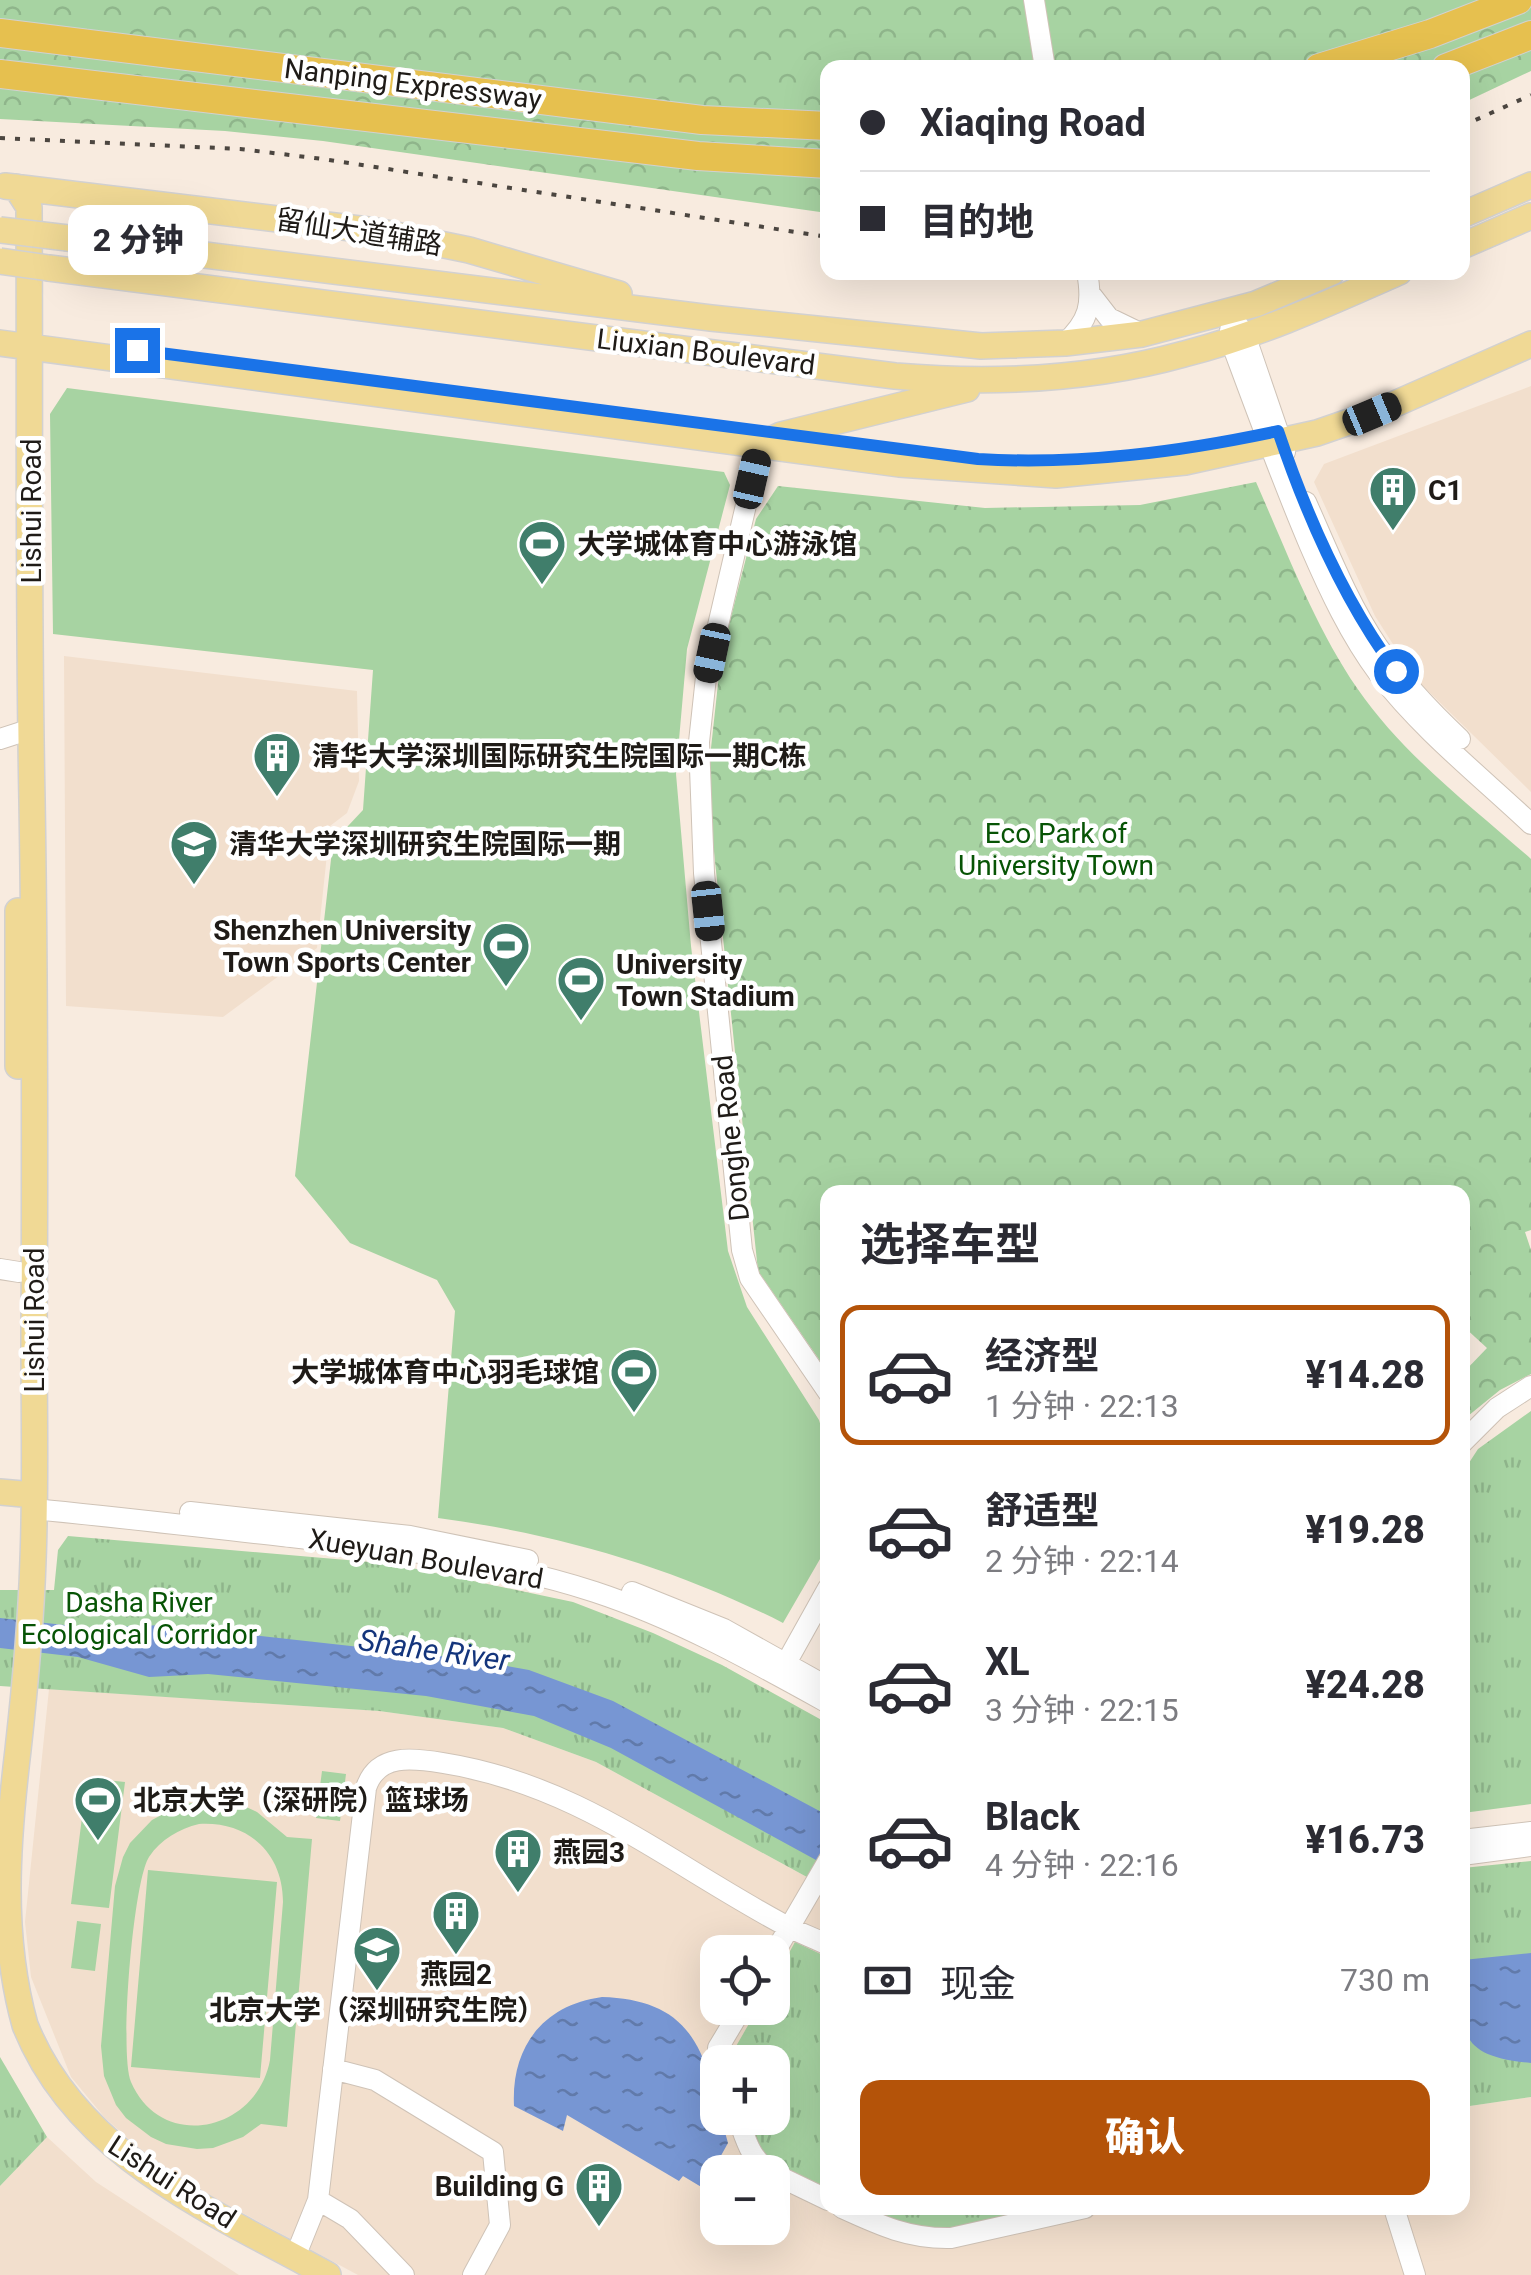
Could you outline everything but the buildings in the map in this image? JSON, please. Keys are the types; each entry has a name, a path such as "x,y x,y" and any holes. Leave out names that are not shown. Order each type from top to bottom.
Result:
{"highway":[{"path":"1345,60 1430,34 1518,0"},
{"name":"Nanping Expressway","path":"0,33 702,120 820,126"},
{"path":"1467,60 1531,35"},
{"name":"Nanping Expressway","path":"0,74 698,156 820,164"}],"main road":[{"path":"1470,212 1531,185"},
{"name":"留仙大道辅路","path":"8,186 420,239 710,318"},
{"name":"Lishui Road","path":"8,186 28,207 15,340 16,734 10,1271 18,1501 27,1557 1,1921 10,1980 39,2058 77,2114 118,2151 296,2266"},
{"path":"1470,243 1526,221"},
{"name":"Liuxian Boulevard","path":"0,230 710,318 981,346 1065,344 1142,334 1229,313 1312,280"},
{"name":"Liuxian Boulevard","path":"0,261 895,376 1014,379 1146,363 1238,337 1380,280"},
{"path":"1273,438 1362,406 1531,332"},
{"path":"15,340 770,440 936,468 1042,474 1132,470 1358,419 1531,344"},
{"path":"770,440 1014,379"},
{"name":"Lishui Road","path":"16,734 36,965 18,1501"},
{"name":"Lishui Road","path":"0,1780 18,1689"},
{"name":"Lishui Road","path":"0,2005 29,2072 84,2139 154,2194 296,2266 328,2275"}],"street":[{"path":"1034,0 1044,60"},
{"path":"1065,344 1086,320 1092,296 1089,280"},
{"path":"1092,296 1109,318 1142,334"},
{"path":"1229,313 1326,582 1366,656 1425,725 1531,824"},
{"path":"1273,438 1377,645 1435,715 1531,806"},
{"name":"Donghe Road","path":"770,440 706,678 699,742 702,857 742,1250 750,1278 820,1380"},
{"path":"1470,1435 1497,1408 1531,1386"},
{"name":"Xueyuan Boulevard","path":"18,1501 370,1531 483,1549 579,1574 724,1630 820,1697"},
{"path":"782,1670 820,1602"},
{"name":"Xueyuan Boulevard","path":"782,1670 820,1684"},
{"path":"296,2266 318,2200 366,1788 369,1776 386,1762 421,1760 485,1770 540,1788 590,1810 820,1941"},
{"path":"1470,1839 1531,1832"},
{"path":"1470,1854 1531,1846"},
{"path":"785,1935 820,1876"},
{"path":"333,2069 375,2080 493,2152 500,2225 473,2275"},
{"path":"790,2182 820,2196"},
{"path":"318,2200 350,2219 404,2275"},
{"path":"857,2215 886,2229 931,2239 1054,2215"},
{"path":"1396,2215 1415,2275"}],"shaded area":[{"path":"1531,386 1531,792 1414,677 1375,616 1314,482 1324,464"},
{"name":"清华大学深圳研究生院国际一期","path":"64,656 357,691 359,781 347,813 330,826 317,948 223,1017 66,1006"},
{"name":"北京大学（深圳研究生院）","path":"49,1689 379,1711 503,1728 596,1762 820,1884 820,2215 1470,2215 1470,2106 1531,2097 1531,2275 358,2275 196,2188 151,2159 105,2118 71,2077 31,1977 25,1922"},
{"path":"47,2137 96,2182 239,2275 0,2275 0,2186"}],"green space":[{"path":"0,0 1531,0 1531,71 1470,100 1470,60 820,60 820,212 323,141 225,131 0,119"},
{"name":"Shenzhen University Town Sports Center","path":"67,388 724,472 730,485 687,649 676,774 691,946 728,1251 747,1307 820,1423 820,1559 783,1623 701,1586 615,1556 528,1533 438,1518 455,1311 437,1280 350,1243 295,1176 333,842 363,810 373,670 53,634 50,414"},
{"name":"Eco Park of University Town","path":"1256,482 1314,614 1357,688 1416,757 1531,859 1531,1230 1525,1232 1531,1250 1531,1374 1500,1390 1470,1414 1470,1366 1487,1348 1470,1332 1470,1185 820,1185 820,1361 758,1271 707,785 721,656 756,519 778,486 985,508 1140,505"},
{"path":"1531,1411 1531,1804 1470,1812 1470,1461 1478,1449"},
{"name":"Dasha River Ecological Corridor","path":"68,1536 393,1564 573,1602 653,1633 722,1665 820,1719 820,1884 596,1762 503,1728 379,1711 0,1686 0,1590 54,1590 58,1550"},
{"path":"322,1771 346,1774 340,1821 316,1818"},
{"name":"北京大学（深研院）篮球场","path":"87,1778 125,1782 109,1908 71,1904"},
{"path":"211,1800 242,1805 287,1837 312,1839 287,2127 261,2124 243,2137 213,2148 166,2144 126,2118 104,2076 101,2046 115,1886 123,1857 130,1843 152,1820 180,1805","holes":["217,1824 247,1834 259,1844 277,1869 281,1884 283,1902 270,2060 262,2084 247,2103 228,2117 207,2124 185,2125 164,2118 145,2104 131,2082 126,2039 133,1932 149,1857 165,1840 184,1829"]},
{"path":"1531,1861 1531,2097 1470,2106 1470,1867"},
{"path":"148,1870 277,1882 260,2078 131,2067"},
{"path":"77,1921 101,1924 95,1971 71,1968"},
{"path":"795,1942 820,1954 820,2185 790,2170 790,2155 763,2155 755,2135 790,2135 790,2045 737,2045 748,2025 790,2025 790,1951"},
{"path":"0,2057 47,2137 0,2186"},
{"path":"882,2215 1030,2215 956,2232 910,2228"}],"water":[{"path":"0,1618 92,1628 163,1625 468,1659 529,1670 613,1701 820,1811 820,1862 611,1748 534,1716 426,1696 208,1674 149,1677 78,1657 0,1648"},
{"path":"1531,1953 1531,2063 1486,2053 1470,2039 1470,1959"},
{"path":"602,1997 642,2002 672,2017 695,2042 700,2053 700,2135 726,2135 728,2143 721,2155 700,2155 700,2186 683,2176 679,2181 567,2115 563,2131 514,2106 518,2065 535,2032 547,2019 581,2002"}],"railway":[{"path":"1470,122 1531,95"},
{"path":"0,138 240,149 820,236"}],"place":[{"name":"C1","path":"1393,532"},
{"name":"大学城体育中心游泳馆","path":"542,586"},
{"name":"清华大学深圳国际研究生院国际一期C栋","path":"277,798"},
{"name":"清华大学深圳研究生院国际一期","path":"194,886"},
{"name":"Shenzhen University Town Sports Center","path":"506,988"},
{"name":"University Town Stadium","path":"581,1022"},
{"name":"大学城体育中心羽毛球馆","path":"634,1414"},
{"name":"北京大学（深研院）篮球场","path":"98,1842"},
{"name":"燕园3","path":"518,1894"},
{"name":"燕园2","path":"456,1956"},
{"name":"北京大学（深圳研究生院）","path":"377,1992"},
{"name":"Building G","path":"599,2228"}],"route":[{"path":"137,350 895,450 1016,462 1134,456 1278,431 1344,585 1362,621 1396,671"}],"water label":[{"name":"Shahe River","path":"434,1650"}]}
